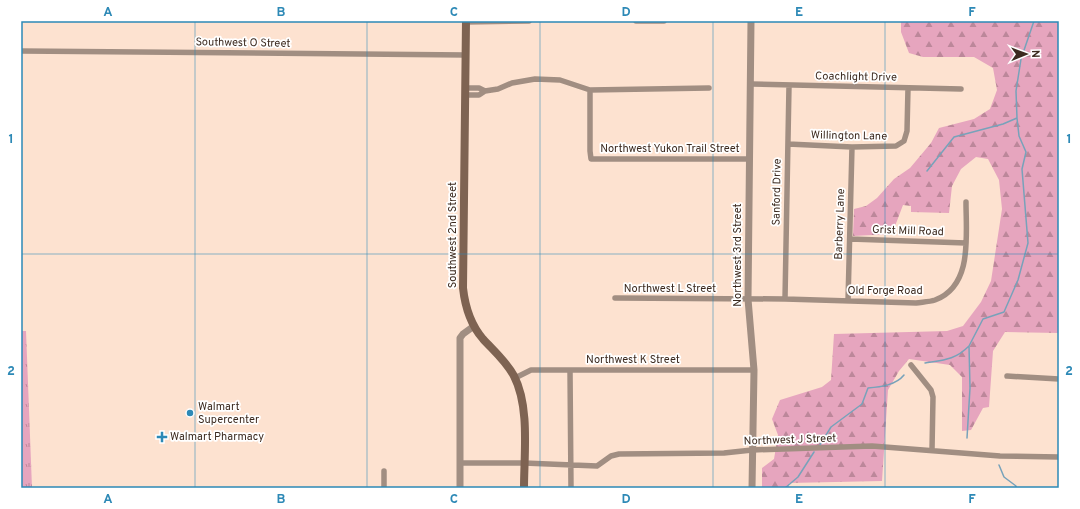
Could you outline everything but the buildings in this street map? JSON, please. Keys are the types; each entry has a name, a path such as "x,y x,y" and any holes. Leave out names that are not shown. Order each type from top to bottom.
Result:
{"main road":[{"name":"Southwest 2nd Street","path":"466,21 463,288 467,309 474,326 482,338 505,363 520,390 523,403 524,488"}],"street":[{"path":"466,21 529,21"},
{"path":"636,21 664,21"},
{"name":"Northwest 3rd Street","path":"751,21 748,300 754,370 752,488"},
{"name":"Southwest O Street","path":"21,51 466,55"},
{"path":"465,92 479,94 522,80 535,79 560,80 590,90 709,88"},
{"name":"Coachlight Drive","path":"750,84 961,89"},
{"name":"Sanford Drive","path":"785,299 789,86"},
{"name":"Willington Lane","path":"788,144 852,147 896,146 904,141 907,131 908,88"},
{"name":"Northwest Yukon Trail Street","path":"590,90 591,159 749,159"},
{"name":"Barberry Lane","path":"848,301 852,147"},
{"name":"Old Forge Road","path":"748,300 785,299 916,303 934,301 947,294 957,283 964,267 966,242 966,202"},
{"name":"Grist Mill Road","path":"850,239 966,242"},
{"name":"Northwest L Street","path":"615,298 748,300"},
{"path":"460,488 460,338 474,326"},
{"path":"910,365 931,390 933,397 932,450"},
{"name":"Northwest K Street","path":"514,378 531,370 754,370"},
{"path":"570,370 571,488"},
{"path":"1007,376 1059,378"},
{"name":"Northwest J Street","path":"460,463 524,463 598,466 611,456 619,454 724,453 752,450 872,446 1000,456 1059,457"},
{"path":"384,471 384,488"}],"green space":[{"path":"901,21 1059,21 1059,333 1005,332 993,351 989,407 983,408 971,430 962,431 962,377 950,365 909,359 899,371 888,390 882,481 789,483 789,488 762,488 762,468 774,459 778,435 772,419 780,400 822,387 831,380 834,334 947,331 963,326 981,302 991,281 1002,209 999,180 988,159 976,157 961,169 952,186 949,213 911,212 911,206 903,205 892,234 853,236 854,209 866,206 877,198 894,179 910,168 931,143 939,128 974,119 990,109 997,90 993,68 974,57 923,57 909,53 901,32"},
{"path":"21,331 26,331 32,488 21,488"}],"waterway":[{"path":"967,438 970,388 969,346 983,319 1004,312 1018,280 1028,243 1022,169 1026,152 1019,136 1016,91 1021,59 1034,21"},
{"path":"927,171 954,137 1003,124 1017,118"},
{"path":"925,363 954,357 969,346"},
{"path":"820,445 831,427 862,404 868,388 893,383 904,375"},
{"path":"785,488 798,477 814,452"},
{"path":"999,465 1004,477 1016,486 1016,488"}],"place":[{"name":"Walmart Supercenter","path":"190,413"},
{"name":"Walmart Pharmacy","path":"162,437"}]}
